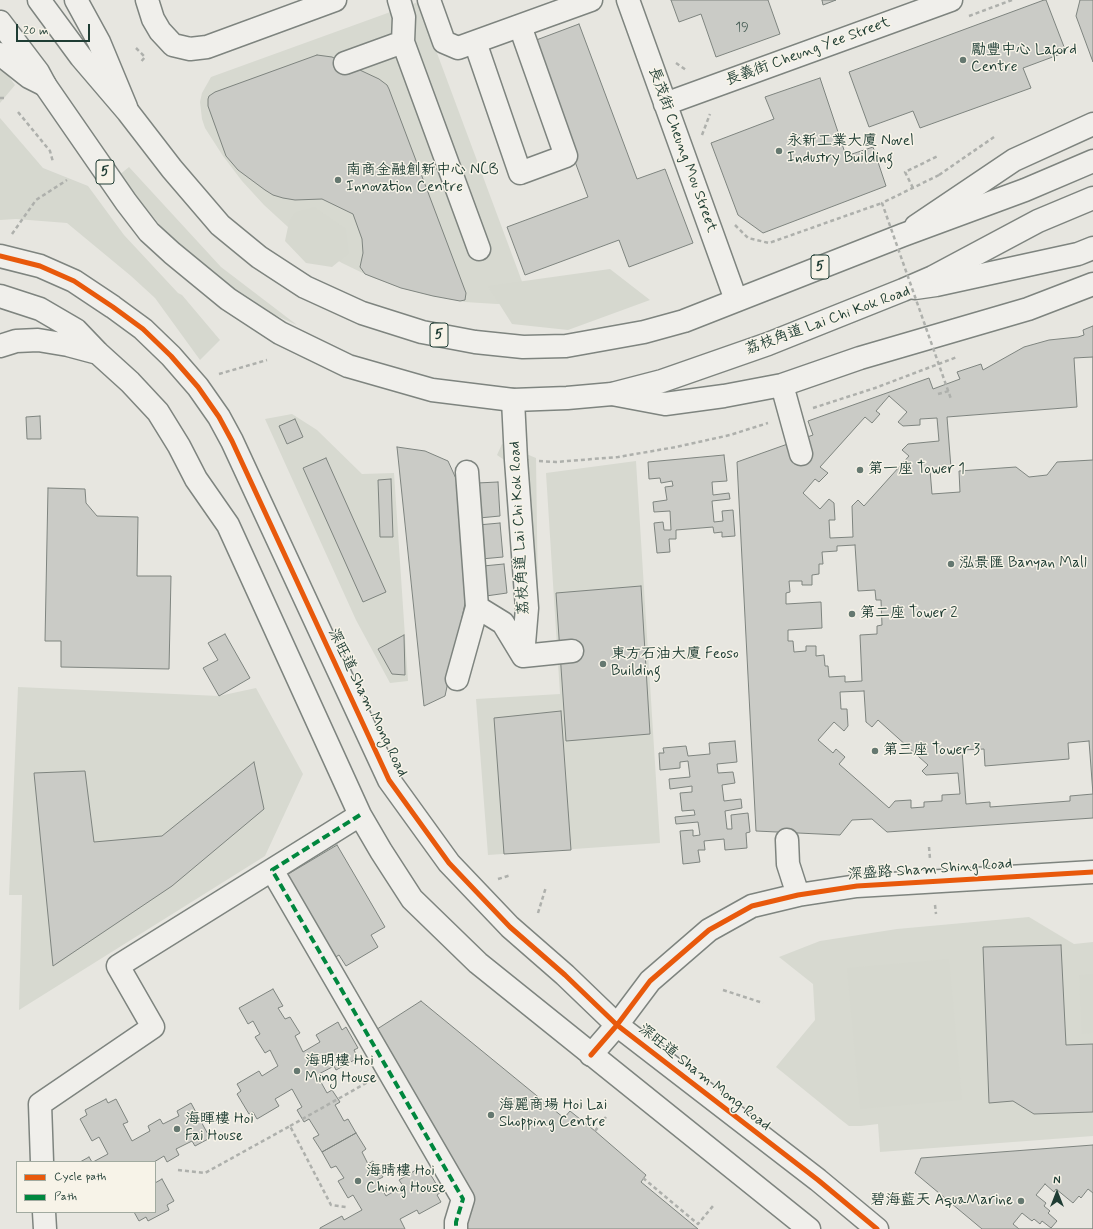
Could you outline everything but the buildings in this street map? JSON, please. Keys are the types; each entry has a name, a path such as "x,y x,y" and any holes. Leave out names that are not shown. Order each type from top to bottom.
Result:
{"main road":[{"name":"5","path":"39,0 81,57 128,112 172,169 220,225 259,257 305,287 355,310 422,332 475,342 523,347 566,346 644,332 684,321 903,235 1025,190 1093,161"},
{"path":"76,0 99,42 128,112"},
{"path":"147,0 153,19 160,31 173,44 190,49 207,47 335,0"},
{"path":"398,0 404,16 403,42 479,249"},
{"path":"429,0 444,42 458,48 591,0"},
{"name":"長茂街 Cheung Mou Street","path":"628,0 736,300"},
{"name":"長義街 Cheung Yee Street","path":"665,104 951,0"},
{"name":"5","path":"0,22 29,59 45,85"},
{"path":"475,42 520,173 566,156 520,26"},
{"path":"345,63 403,42"},
{"name":"荔枝角道 Lai Chi Kok Road","path":"0,54 29,77 45,85 126,202 150,232 172,254 228,299 280,333 348,366 432,390 513,400 567,398 612,394 662,381 768,344 903,290 936,285 1078,254 1093,248"},
{"path":"903,235 1014,160 1093,124"},
{"name":"5","path":"903,290 1038,221 1093,198"},
{"name":"深旺道 Sham Mong Road","path":"4,248 74,281 107,302 143,329 198,387 219,417 232,441 389,780 449,863 510,927 617,1025 818,1180 877,1229"},
{"name":"荔枝角道 Lai Chi Kok Road","path":"612,394 665,404 724,396 782,385 860,358 1028,309 1093,284"},
{"path":"0,296 40,309 76,330 98,353 130,382 158,412 179,446 196,478 228,525 360,815 381,851 412,898 478,963 796,1225"},
{"path":"0,346 16,341 38,340 68,345 98,353"},
{"path":"782,385 801,454"},
{"name":"荔枝角道 Lai Chi Kok Road","path":"513,400 527,608 523,656"},
{"path":"457,679 477,607 467,472"},
{"path":"477,607 503,623 523,656 572,651"},
{"path":"42,1161 40,1104 153,1027 118,966 360,815"},
{"path":"787,840 788,864 798,895"},
{"path":"272,870 463,1199 456,1222 456,1229"},
{"name":"深盛路 Sham Shing Road","path":"591,1055 617,1025 650,981 709,930 752,906 798,895 857,886 1093,872"},
{"path":"44,1213 45,1229"}],"path":[{"path":"968,17 1012,0"},
{"path":"136,48 145,57 140,63"},
{"path":"0,98 7,98"},
{"path":"701,138 709,114 717,111"},
{"path":"18,112 50,151 53,162"},
{"path":"731,221 748,238 770,243 882,203 939,175 994,137"},
{"path":"913,188 905,172 938,156"},
{"path":"4,248 36,200 67,180"},
{"path":"882,203 951,399"},
{"path":"219,374 267,360"},
{"path":"938,394 949,391"},
{"path":"497,880 511,875"},
{"path":"538,913 546,887"},
{"path":"723,990 763,1003"},
{"path":"178,1170 205,1173 389,1071"},
{"path":"595,1131 606,1117"},
{"path":"290,1126 331,1205 346,1208"},
{"path":"643,1178 698,1224 713,1206"}],"shaded area":[{"name":"南商金融創新中心 NCB Innovation Centre","path":"418,2 530,303 497,304 465,302 433,296 401,288 371,277 342,263 314,246 288,227 264,205 242,181 223,156 205,128 202,119 200,102 202,93 211,77"},
{"path":"0,65 15,85 0,103"},
{"path":"0,118 43,168 88,186 124,235 178,293 182,295 220,340 200,360 155,298 67,223 16,219 0,220"},
{"path":"129,167 221,267 297,325 244,301 216,280 161,226 118,176"},
{"path":"314,207 346,229 349,253 332,267 306,263 285,241 289,222 296,212"},
{"path":"610,269 650,300 568,330 512,324 488,286"},
{"path":"292,414 317,430 362,474 394,473 408,681 390,683 356,620 265,419"},
{"path":"502,444 536,458 538,601 531,555 529,477 497,455"},
{"path":"636,461 660,843 488,855 476,699 560,694 546,473"},
{"path":"18,687 219,696 256,688 303,774 265,856 19,1010 22,895 9,895"},
{"path":"1029,917 1074,944 1093,942 1093,1136 880,1152 878,1124 849,1126 776,1067 815,1020 813,984 779,957 820,941 897,929"},
{"path":"949,959 962,1100 860,1109 847,968"},
{"path":"1093,974 1093,1033 1082,1034 1079,975"}],"marked path":[{"path":"360,815 272,870 463,1199 456,1222 456,1229"}],"cycle path":[{"path":"0,256 40,266 74,281 143,329 171,356 198,387 219,417 232,441 389,780 449,863 510,927 565,975 617,1025 818,1180 877,1229"},
{"path":"591,1055 617,1025 650,981 709,930 752,906 798,895 857,886 1093,872"}],"place":[{"name":"勵豐中心 Laford Centre","path":"963,60"},
{"name":"永新工業大廈 Novel Industry Building","path":"779,151"},
{"name":"南商金融創新中心 NCB Innovation Centre","path":"338,180"},
{"name":"第一座 Tower 1","path":"860,470"},
{"name":"泓景匯 Banyan Mall","path":"951,564"},
{"name":"第二座 Tower 2","path":"852,614"},
{"name":"東方石油大廈 Feoso Building","path":"603,664"},
{"name":"第三座 Tower 3","path":"875,751"},
{"name":"海明樓 Hoi Ming House","path":"297,1071"},
{"name":"海麗商場 Hoi Lai Shopping Centre","path":"491,1115"},
{"name":"海暉樓 Hoi Fai House","path":"177,1129"},
{"name":"海晴樓 Hoi Ching House","path":"358,1181"},
{"name":"碧海藍天 AquaMarine","path":"1021,1201"}]}
